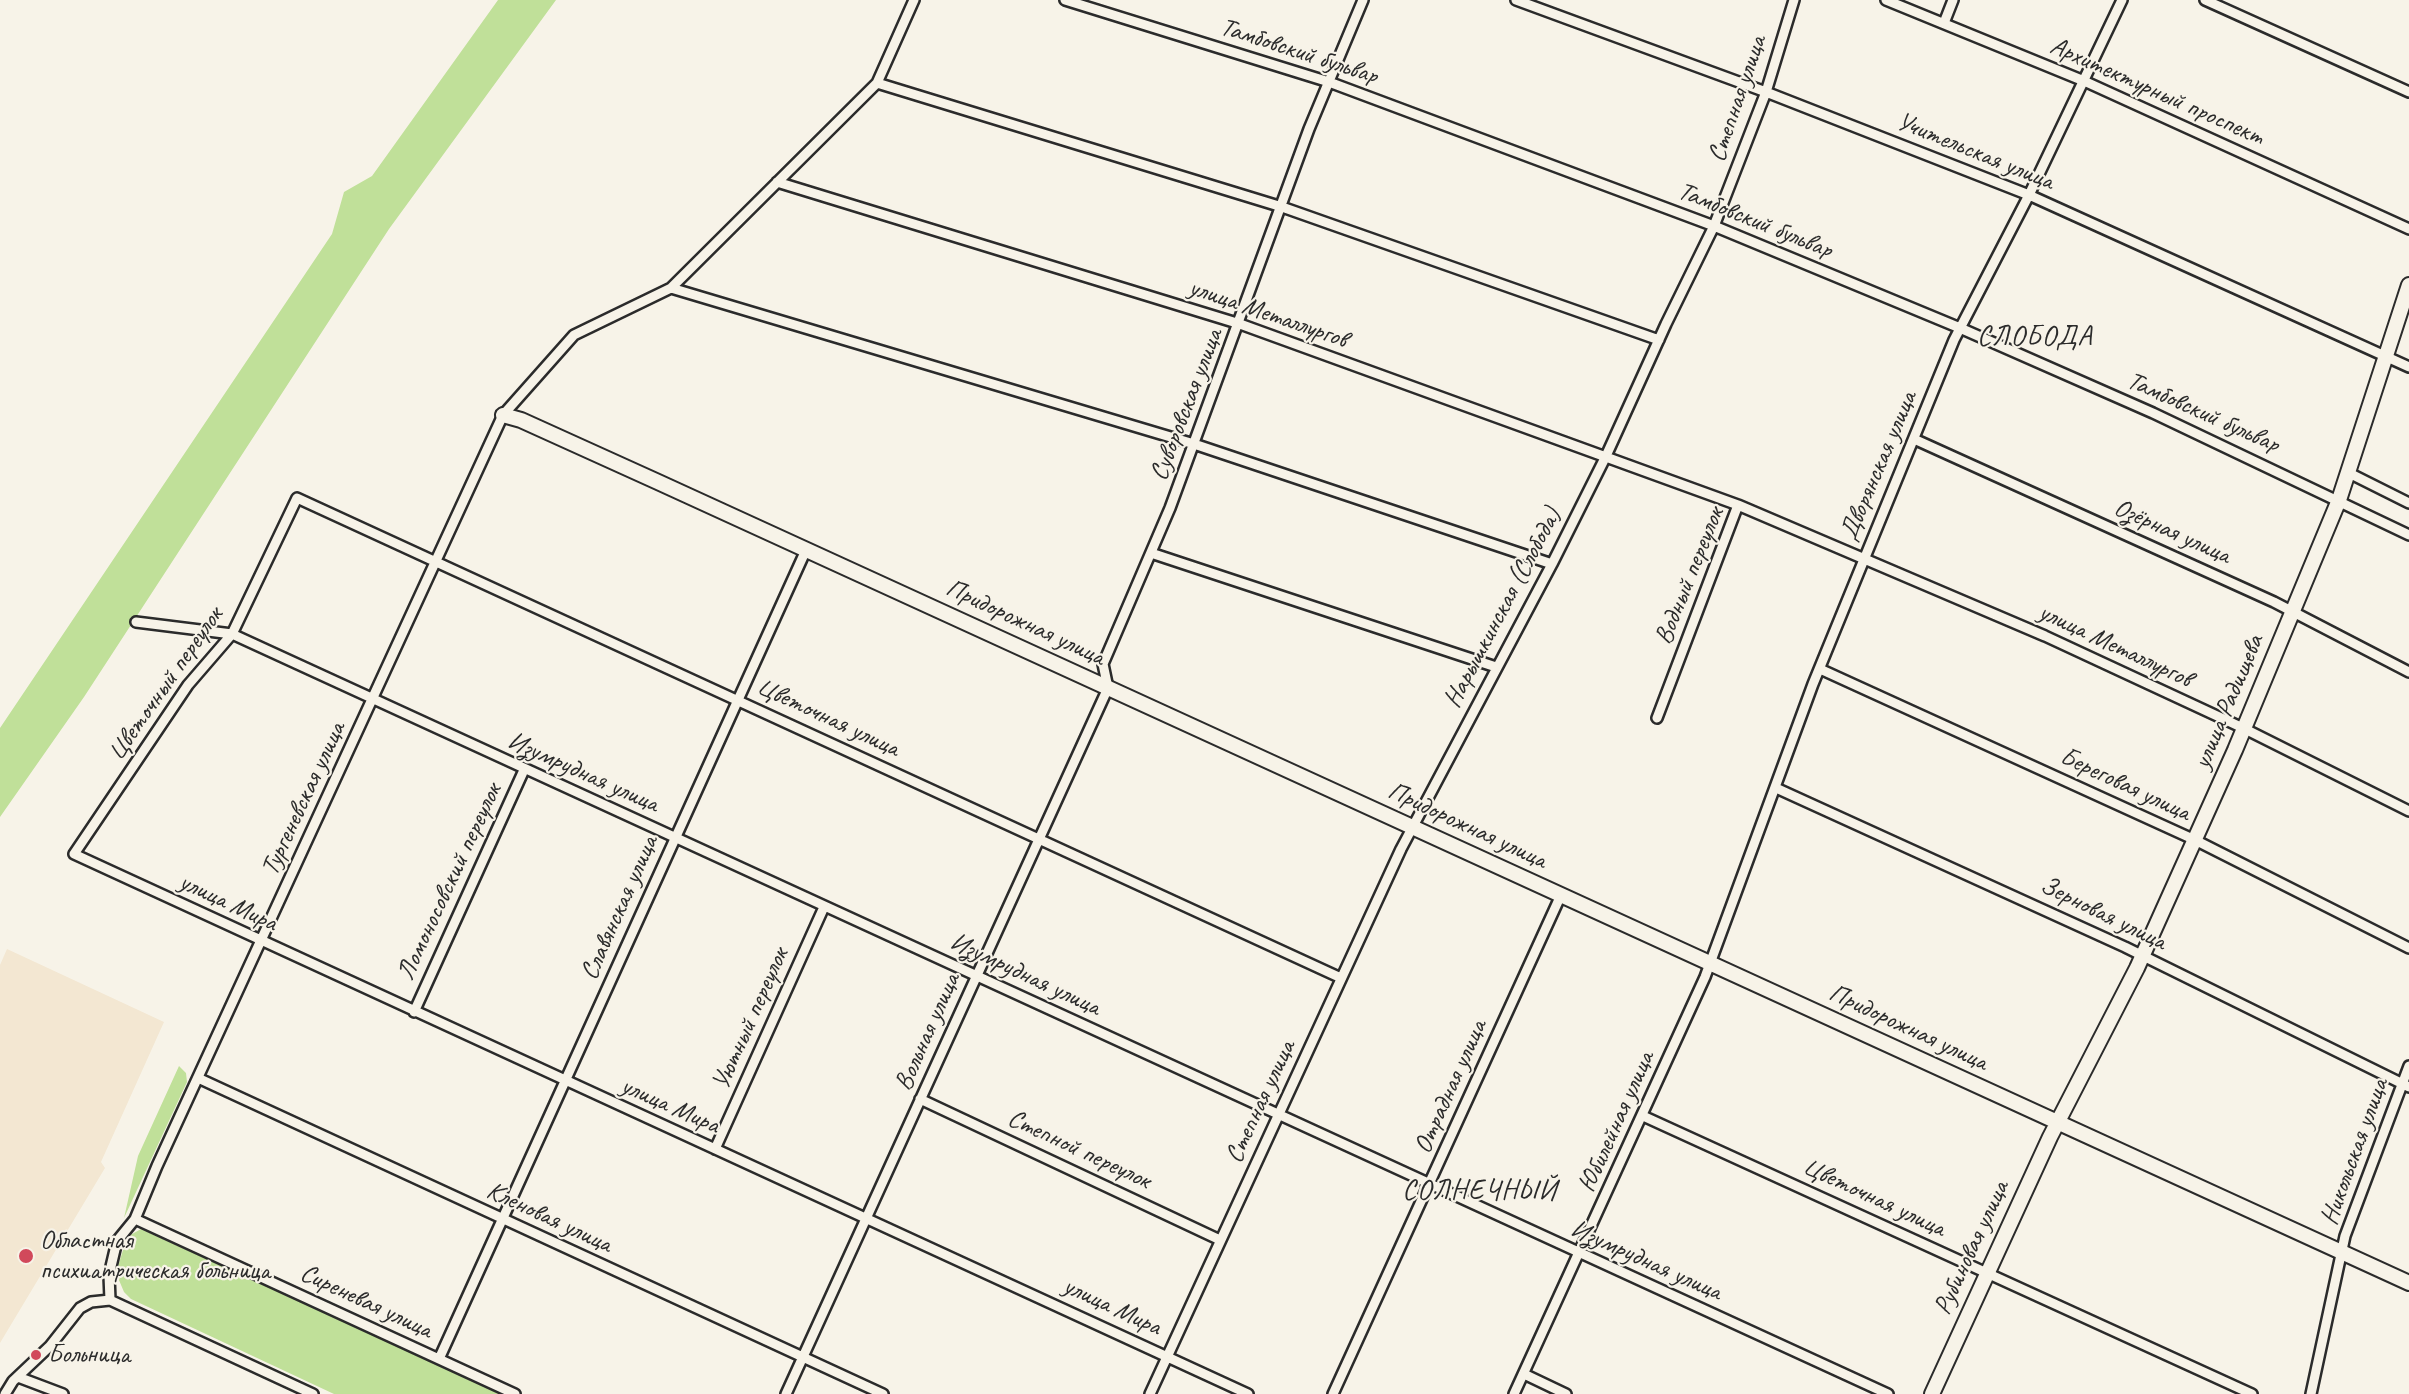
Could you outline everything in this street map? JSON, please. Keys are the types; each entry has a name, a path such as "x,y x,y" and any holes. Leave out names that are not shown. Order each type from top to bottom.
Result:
{"street":[{"path":"914,0 877,82 1282,207 1659,340"},
{"name":"Тамбовский бульвар","path":"1065,0 1329,82 1714,226 1960,328 2153,413 2409,535"},
{"name":"Суворовская улица","path":"1108,688 1103,664 1151,553 1194,444 1329,82 1363,0"},
{"name":"Учительская улица","path":"1516,0 1766,92 2029,195 2409,367"},
{"name":"Степная улица","path":"1629,406 1714,226 1766,92 1794,0"},
{"name":"Архитектурный проспект","path":"1886,0 2084,81 2409,229"},
{"path":"1944,23 1953,0"},
{"name":"Дворянская улица","path":"1710,964 1863,558 1960,328 2029,195 2122,0"},
{"path":"2205,0 2409,92"},
{"name":"Тургеневская улица","path":"110,1300 109,1275 117,1241 135,1219 260,941 503,415 574,335 671,288 877,82"},
{"name":"улица Металлургов","path":"777,182 1240,324 1738,505"},
{"name":"улица Радищева","path":"2057,1122 2142,955 2243,728 2339,500 2388,356 2409,285"},
{"path":"671,288 1194,444 1552,564"},
{"name":"Нарышкинская (Слобода)","path":"1412,827 1552,564 1629,406"},
{"name":"Придорожная улица","path":"503,415 521,420 2409,1283"},
{"name":"Озёрная улица","path":"1914,439 2292,611 2409,672"},
{"path":"2349,473 2409,503"},
{"name":"Цветочная улица","path":"297,498 1341,978"},
{"name":"Цветочный переулок","path":"74,855 188,685 232,634 297,498"},
{"name":"Водный переулок","path":"1657,718 1738,505 1863,558"},
{"name":"Славянская улица","path":"439,1359 563,1081 806,550"},
{"path":"1151,553 1496,667"},
{"name":"улица Металлургов","path":"1863,558 2045,636 2243,728 2409,811"},
{"name":"Изумрудная улица","path":"136,622 232,634 524,770 1888,1394"},
{"name":"Береговая улица","path":"1820,669 2194,840 2409,948"},
{"name":"Вольная улица","path":"786,1394 1108,688"},
{"name":"Ломоносовский переулок","path":"414,1012 524,770"},
{"name":"Зерновая улица","path":"1776,788 1958,869 2142,955 2406,1085"},
{"name":"Степная улица","path":"1150,1394 1412,827"},
{"name":"улица Мира","path":"74,855 1248,1394"},
{"name":"Отрадная улица","path":"1333,1394 1561,895"},
{"name":"Уютный переулок","path":"715,1149 824,907"},
{"name":"Юбилейная улица","path":"1514,1394 1643,1116 1710,964"},
{"name":"Никольская улица","path":"2311,1394 2341,1252 2369,1167 2406,1085 2409,1066"},
{"name":"Кленовая улица","path":"198,1078 883,1394"},
{"name":"Степной переулок","path":"920,1099 1220,1240"},
{"name":"Цветочная улица","path":"1643,1116 2252,1394"},
{"name":"Рубиновая улица","path":"1932,1394 2057,1122"},
{"name":"Сиреневая улица","path":"135,1219 515,1394"},
{"path":"5,1394 18,1377 50,1346 80,1308 91,1302 110,1300 313,1394"},
{"path":"1524,1374 1566,1394"},
{"path":"18,1377 63,1394"}],"shaded area":[{"path":"7,949 164,1022 101,1162 105,1168 0,1343 0,965"}],"green space":[{"path":"498,0 556,0 389,229 84,697 0,817 0,728 332,234 344,192 372,176"},
{"path":"179,1066 186,1073 187,1082 124,1218 138,1156"},
{"path":"141,1229 502,1394 334,1394 131,1299 124,1292 116,1273 127,1237"}],"place":[{"name":"Областная психиатрическая больница","path":"26,1256"},
{"name":"Больница","path":"36,1355"}],"district":[{"name":"СЛОБОДА","path":"2035,338"},
{"name":"СОЛНЕЧНЫЙ","path":"1480,1192"}]}
